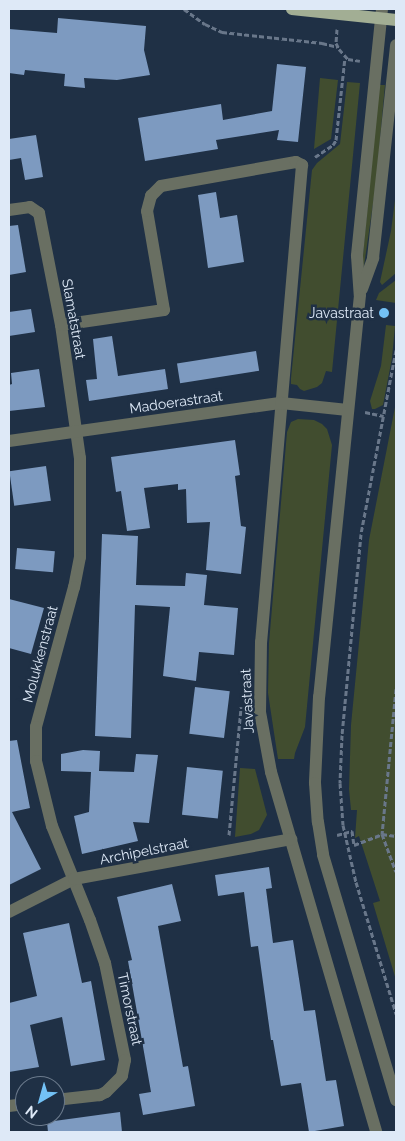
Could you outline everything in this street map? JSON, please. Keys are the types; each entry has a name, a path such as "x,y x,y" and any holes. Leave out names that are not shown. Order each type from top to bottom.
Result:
{"main road":[{"path":"292,9 381,13 396,20"}],"street":[{"path":"381,13 357,256 360,295 353,410 319,697 315,758 315,795 320,839 330,882 396,1100"},
{"path":"360,295 372,258 396,45"},
{"path":"61,324 164,310 147,211 151,196 161,186 281,164 307,162"},
{"name":"Javastraat","path":"307,162 281,403 261,642 259,693 266,753 376,1132"},
{"name":"Slamatstraat","path":"9,210 30,207 39,213 61,324 76,431"},
{"name":"Madoerastraat","path":"9,440 281,403 353,410"},
{"name":"Molukkenstraat","path":"74,879 52,826 42,792 34,745 36,727 70,602 80,557 81,483 76,431"},
{"name":"Archipelstraat","path":"9,912 74,879 291,839"},
{"name":"Timorstraat","path":"65,1098 106,1092 122,1076 125,1060 104,963 74,879"}],"path":[{"path":"184,9 205,24 222,32 322,43 338,47"},
{"path":"337,32 338,47 345,57 361,61"},
{"path":"307,162 329,149 336,140 345,57"},
{"path":"396,350 360,540 342,735 340,783 343,825 356,882 396,1014"},
{"path":"353,410 384,416"},
{"path":"396,689 382,834 396,872"},
{"path":"228,850 242,696 259,693"},
{"path":"358,844 382,834 396,836"}],"green space":[{"path":"320,78 338,80 331,139 314,149"},
{"path":"347,82 360,83 332,372 326,371 322,383 317,387 304,391 297,385 291,384 291,378 312,170 317,163 340,144"},
{"path":"379,85 385,85 376,183 364,266 362,265"},
{"path":"396,192 396,273 382,285 380,282 391,231"},
{"path":"396,280 396,303 376,300 379,293"},
{"path":"386,325 395,326 392,358 383,405 372,409 370,401 381,366"},
{"path":"396,402 396,980 373,903 380,901 359,836 355,838 357,810 351,810 349,789 351,725 369,540"},
{"path":"298,419 314,420 322,424 327,429 332,445 305,727 294,759 278,759 268,693 269,643 287,432 291,422"},
{"path":"240,768 255,769 267,815 259,830 251,834 235,837"}],"building":[{"path":"58,18 146,26 144,50 150,75 117,80 84,78 85,88 64,86 65,74 25,70 24,75 9,73 9,29 57,33"},
{"path":"277,64 306,67 298,142 277,140 279,130 216,140 218,149 145,161 138,118 221,104 223,120 272,111"},
{"path":"36,135 43,177 25,180 21,158 9,160 9,139"},
{"path":"216,192 220,218 237,215 244,262 208,268 198,195"},
{"path":"18,225 26,272 9,275 9,226"},
{"path":"31,309 35,332 9,336 9,312"},
{"path":"112,336 118,376 165,369 168,389 89,401 86,380 97,379 93,339"},
{"path":"256,351 259,371 180,383 177,364"},
{"path":"39,369 45,407 9,411 9,385 12,384 11,373"},
{"path":"235,440 240,475 235,476 241,526 246,527 241,574 206,570 210,522 187,523 186,489 178,490 178,484 144,488 150,528 127,531 121,491 116,492 111,457"},
{"path":"46,466 51,501 14,506 9,471"},
{"path":"102,534 138,536 136,585 185,586 186,573 207,575 204,605 238,608 234,655 199,652 196,681 163,676 170,607 135,605 131,738 95,736"},
{"path":"17,548 55,551 53,572 15,569"},
{"path":"9,599 44,608 31,654 9,648"},
{"path":"195,687 230,691 224,738 189,734"},
{"path":"17,740 30,808 12,812 41,869 9,885 9,741"},
{"path":"83,750 100,751 99,771 134,772 136,754 158,755 149,823 133,822 138,841 82,854 74,816 89,812 91,772 61,771 61,754"},
{"path":"187,767 223,771 218,819 182,815"},
{"path":"269,867 272,888 266,889 273,943 293,940 304,1011 315,1010 326,1081 336,1080 344,1126 309,1132 301,1083 281,1086 273,1040 271,1040 258,946 251,947 244,892 218,896 215,875"},
{"path":"172,884 181,921 158,926 183,1067 188,1066 195,1106 143,1115 139,1094 151,1092 128,961 132,960 117,897"},
{"path":"69,923 82,983 91,981 105,1060 71,1066 62,1017 30,1025 39,1067 9,1072 9,1003 37,996 23,933"},
{"path":"120,1112 122,1132 48,1132 47,1126 65,1126 65,1120"}],"place":[{"name":"Javastraat","path":"384,313"}]}
